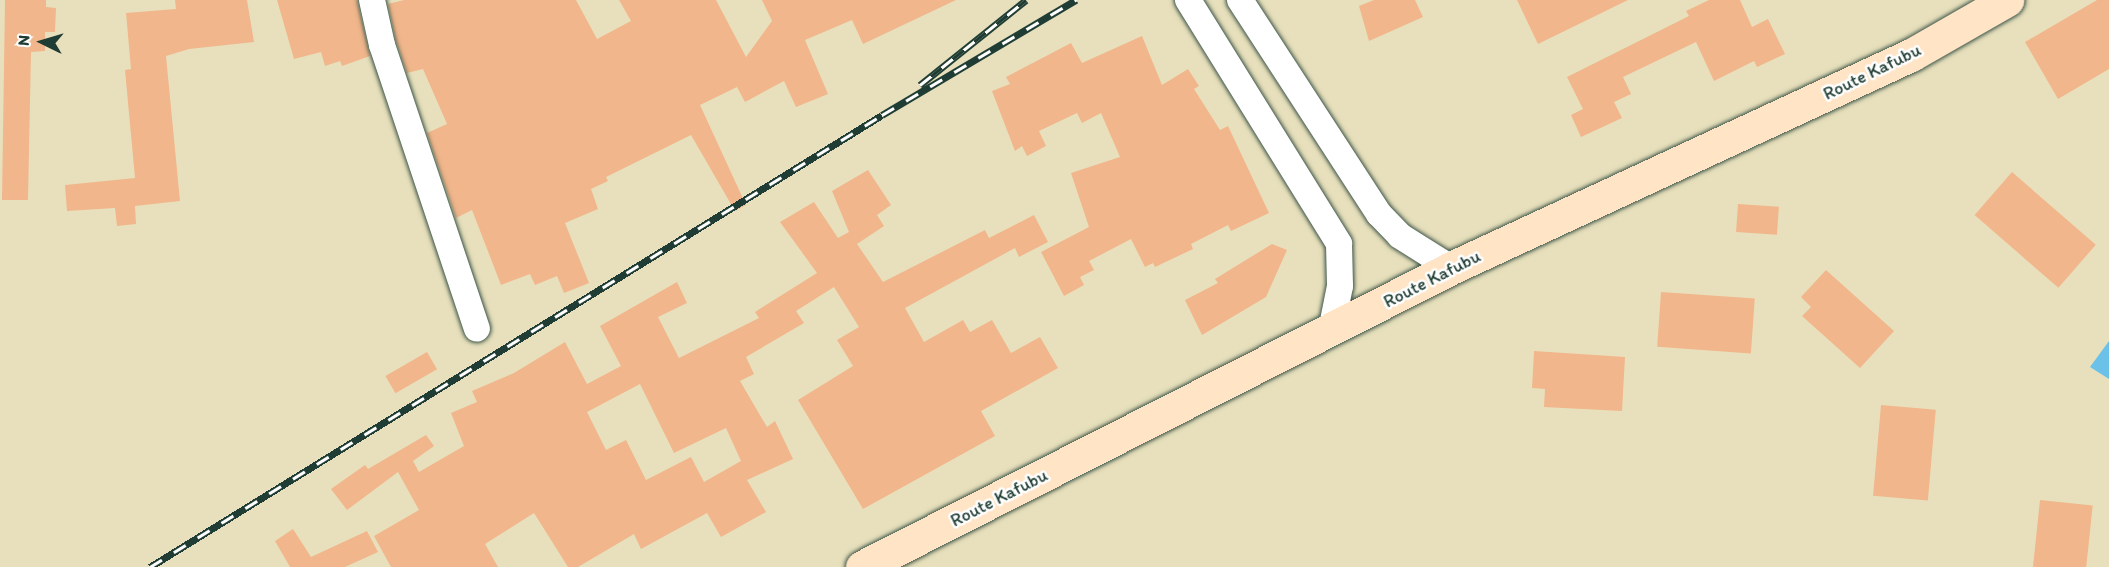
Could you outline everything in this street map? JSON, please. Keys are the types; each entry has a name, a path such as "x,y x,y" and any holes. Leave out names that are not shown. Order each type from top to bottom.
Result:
{"main road":[{"name":"Route Kafubu","path":"862,567 1452,268 1911,55 2007,0"}],"street":[{"path":"372,0 382,45 477,329"},
{"path":"1188,0 1339,244 1340,286 1331,331"},
{"path":"1240,0 1379,214 1400,236 1452,268"}],"water":[{"path":"2109,341 2109,379 2090,367"}],"building":[{"path":"5,0 46,0 46,7 56,8 55,32 45,32 45,51 31,52 28,200 2,200"},
{"path":"175,0 247,0 254,42 189,49 166,56 180,201 135,206 136,224 117,226 115,208 67,211 65,185 135,178 125,70 131,69 126,13 176,9"},
{"path":"277,0 357,0 370,56 342,66 340,61 325,66 321,52 294,59"},
{"path":"404,0 576,0 597,39 631,21 619,0 716,0 746,57 772,21 762,0 956,0 863,44 852,20 805,40 828,94 796,107 784,81 745,102 737,87 700,105 746,205 735,211 691,135 606,177 608,181 591,189 598,209 565,223 589,283 564,293 557,276 535,285 530,274 501,285 472,210 456,218 427,133 447,124 423,69 407,73 396,41 388,4"},
{"path":"1374,0 1415,0 1423,17 1369,41 1359,6"},
{"path":"1517,0 1628,0 1538,44"},
{"path":"1709,0 1740,0 1752,27 1768,19 1785,54 1757,67 1754,61 1714,81 1696,42 1623,77 1631,94 1614,102 1622,118 1581,137 1571,115 1583,109 1567,77 1689,16 1686,11"},
{"path":"2097,0 2109,0 2109,69 2058,99 2025,42"},
{"path":"1142,36 1162,85 1188,69 1199,86 1194,89 1220,130 1228,126 1269,213 1231,231 1228,225 1191,244 1193,249 1155,267 1153,263 1145,267 1131,239 1089,261 1094,270 1080,277 1084,285 1064,296 1041,252 1089,227 1071,173 1120,157 1101,113 1082,123 1077,113 1039,131 1046,146 1027,156 1022,146 1015,151 992,91 1010,84 1006,77 1071,43 1082,63"},
{"path":"868,170 891,205 877,215 884,226 857,244 883,282 985,230 989,238 1034,215 1048,242 1019,257 1015,248 905,308 924,342 963,320 970,332 992,320 1011,353 1040,337 1058,368 981,411 995,436 863,509 798,400 853,366 837,340 859,327 834,287 796,311 804,323 746,357 754,374 740,381 767,427 775,421 793,459 747,480 766,512 721,537 707,513 641,549 634,534 578,567 568,567 534,513 485,544 498,567 391,567 374,536 419,510 398,472 347,510 331,489 365,465 368,469 426,435 434,446 413,461 419,472 464,446 451,413 477,402 472,391 514,373 565,342 587,384 621,366 600,326 677,282 687,303 658,317 679,358 759,318 755,312 817,273 780,222 814,202 838,238 849,232 832,191","holes":["640,384 674,453 726,428 741,461 704,482 691,457 646,480 626,440 606,450 587,412"]},
{"path":"2012,172 2096,245 2058,288 1975,215"},
{"path":"1738,204 1779,207 1777,235 1736,232"},
{"path":"1272,244 1287,250 1266,297 1202,335 1185,300 1218,283 1215,279"},
{"path":"1826,270 1894,331 1860,368 1802,316 1811,307 1801,297"},
{"path":"1661,292 1755,299 1751,353 1657,347"},
{"path":"1534,351 1625,357 1622,411 1544,407 1545,389 1532,388"},
{"path":"427,352 437,369 395,393 385,376"},
{"path":"1881,405 1936,410 1928,500 1873,496"},
{"path":"2040,500 2093,506 2086,567 2033,567"},
{"path":"293,529 311,557 367,531 378,552 345,567 290,567 275,541"}],"railway":[{"path":"920,85 1026,0"},
{"path":"150,567 882,115 1076,0"}]}
